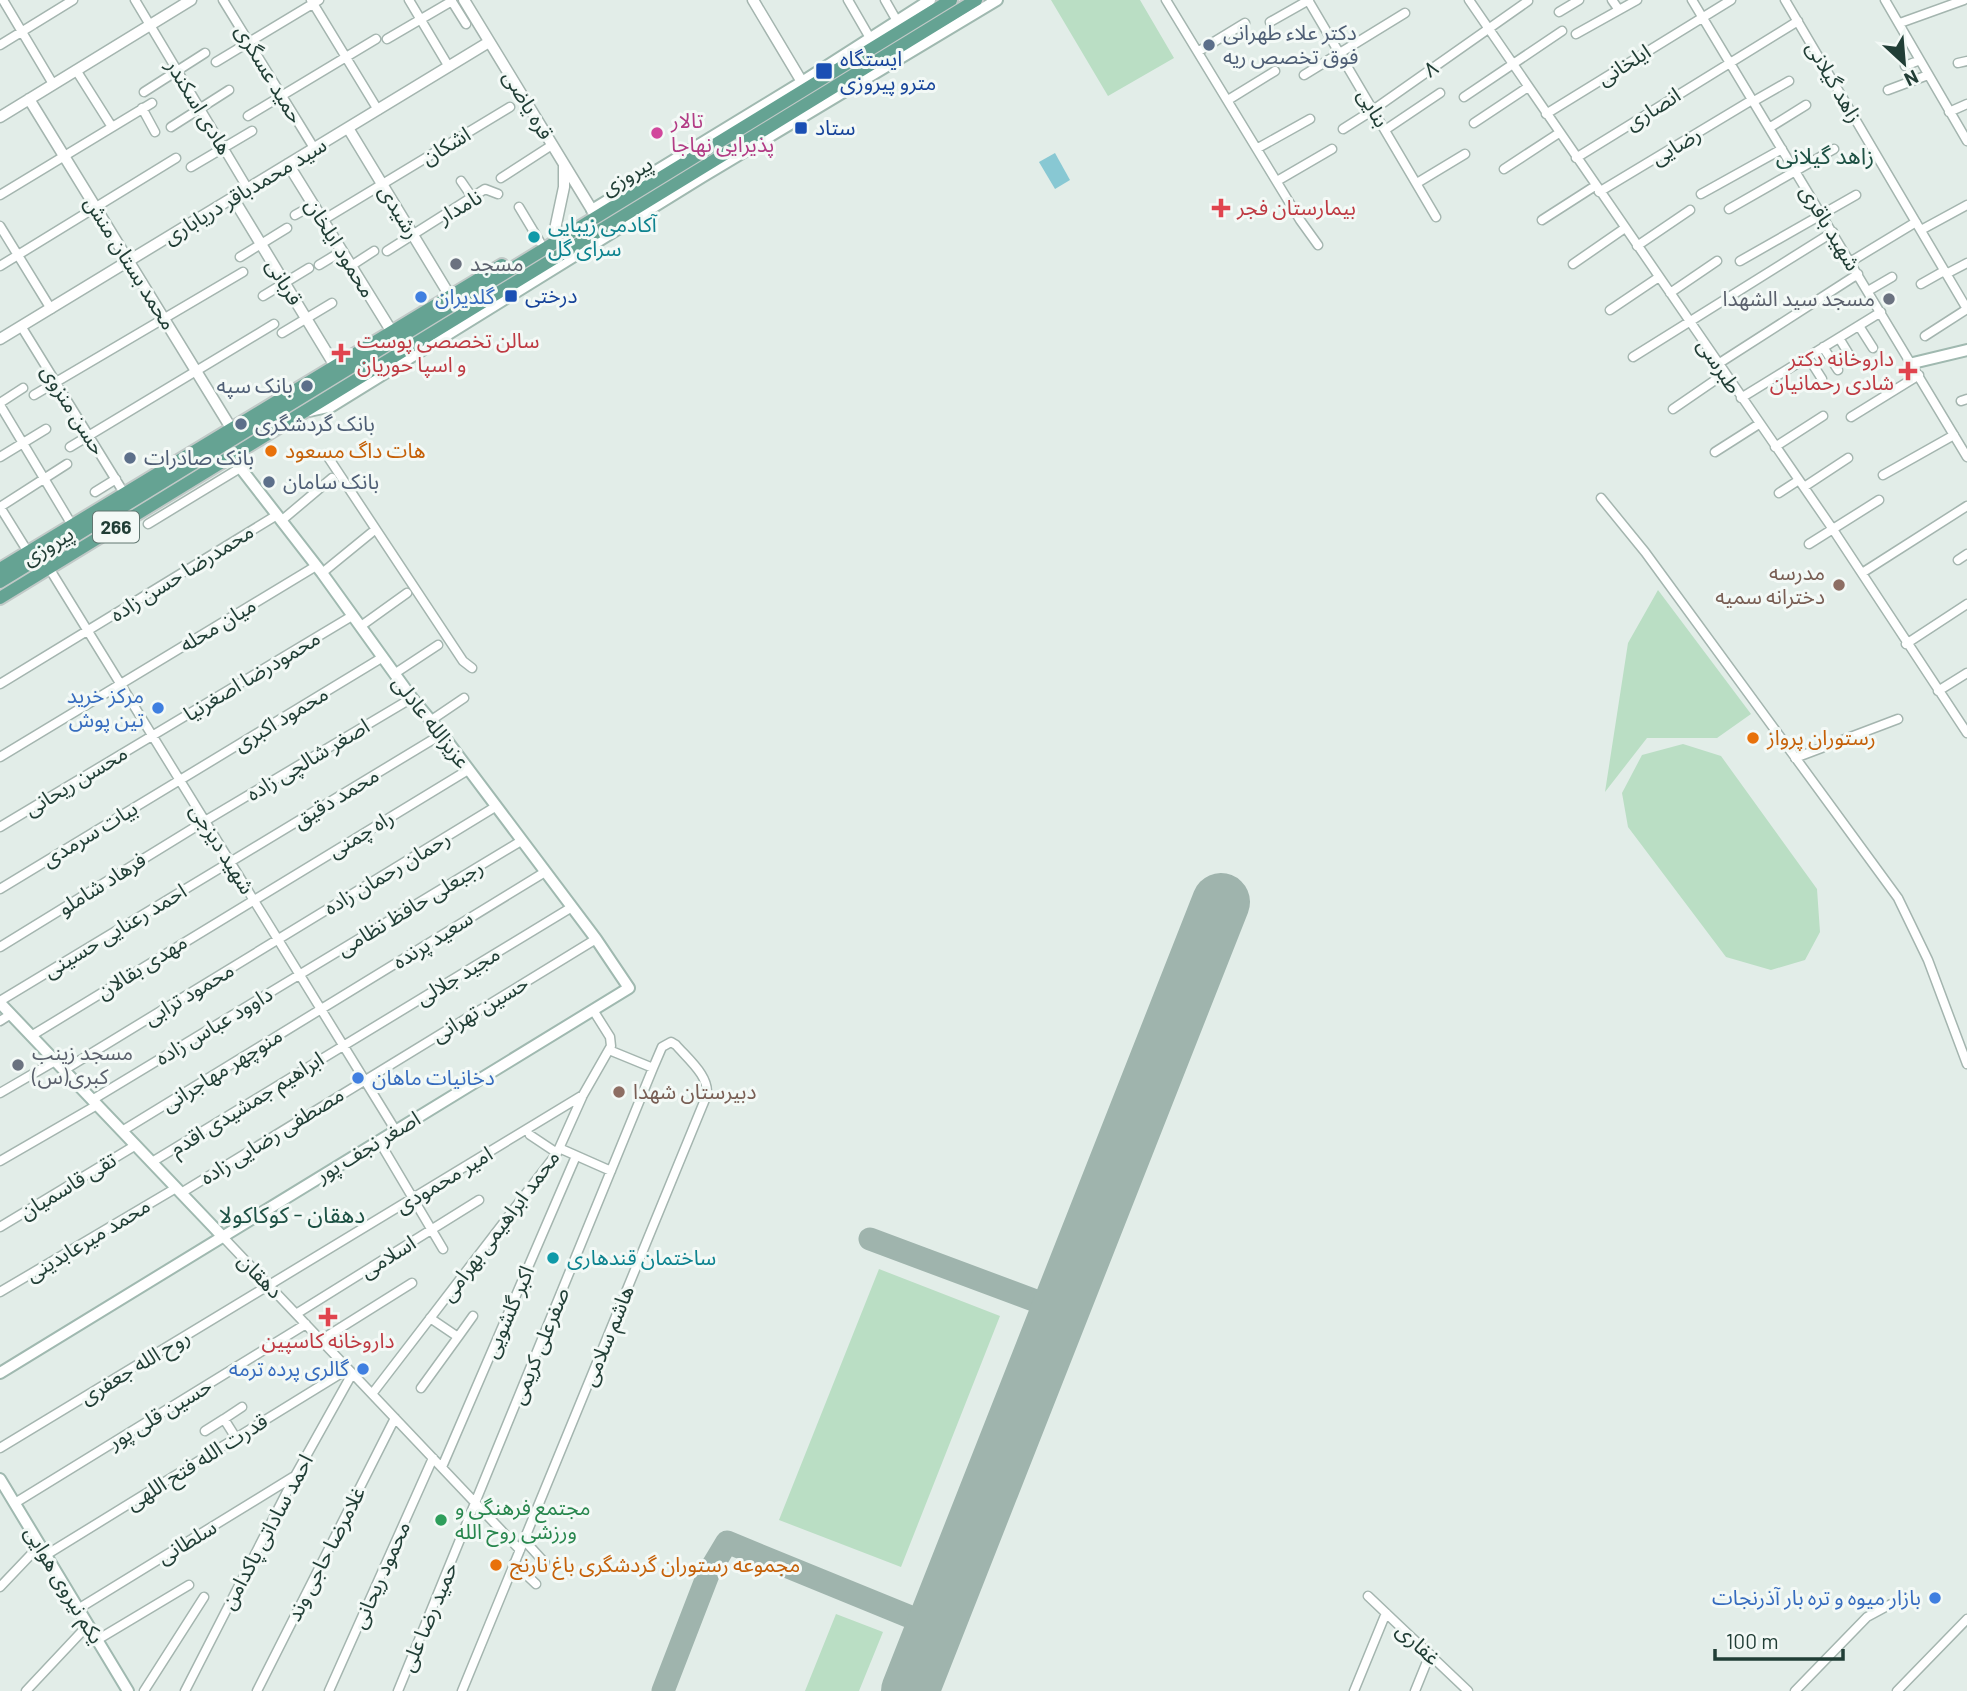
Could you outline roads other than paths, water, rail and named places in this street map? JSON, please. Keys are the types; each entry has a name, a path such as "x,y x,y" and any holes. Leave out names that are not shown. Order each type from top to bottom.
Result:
{"main road":[{"path":"804,85 870,38 900,25 930,0"},
{"name":"پیروزی","path":"0,598 306,411 804,85 900,25 951,0"},
{"name":"پیروزی","path":"0,582 597,219 720,157 976,0"},
{"path":"306,411 332,406 702,177 997,0"},
{"path":"702,177 720,157"},
{"path":"0,569 540,242 554,234 597,219"},
{"path":"1913,363 1967,350"},
{"path":"225,444 232,457"},
{"name":"عزیزالله عادلی","path":"232,457 596,939 629,988"},
{"path":"164,482 172,493"},
{"name":"اصغر نجف پور","path":"0,1373 629,988"},
{"name":"دهقان","path":"0,1002 223,1237"},
{"name":"یکم نیروی هوایی","path":"0,1479 128,1691"}],"street":[{"path":"3,0 53,84"},
{"path":"0,45 73,0"},
{"name":"هادی اسکندر","path":"135,0 248,189"},
{"path":"0,117 191,0"},
{"name":"حمید عسگری","path":"223,0 314,148"},
{"path":"409,0 449,66"},
{"name":"قره یاضی","path":"464,0 597,219"},
{"path":"753,0 804,85"},
{"path":"848,0 870,38"},
{"path":"884,0 900,25"},
{"path":"1166,0 1318,245"},
{"path":"1270,22 1308,0"},
{"name":"بنایی","path":"1308,0 1436,218"},
{"name":"طبرسی","path":"1469,0 1832,528 1967,733"},
{"path":"1559,12 1579,0"},
{"path":"1612,0 1619,10"},
{"path":"1576,34 1637,0"},
{"name":"شهید باقری","path":"1692,0 1913,363 1967,457"},
{"name":"ایلخانی","path":"1546,114 1731,0"},
{"name":"زاهد گیلانی","path":"1785,0 1967,309"},
{"path":"1885,0 1967,141"},
{"path":"1900,23 1964,0"},
{"path":"216,62 314,1 378,110"},
{"path":"387,39 452,1 466,24"},
{"name":"۸","path":"1343,129 1528,1"},
{"path":"1304,75 1405,13"},
{"name":"انصاری","path":"1576,158 1798,21"},
{"path":"1199,51 1245,23"},
{"path":"1464,97 1562,31"},
{"path":"248,116 376,39"},
{"name":"سید محمدباقر دریاباری","path":"0,339 489,42"},
{"path":"144,92 205,53"},
{"path":"1905,66 1920,60"},
{"path":"76,70 113,127"},
{"path":"1228,100 1275,71"},
{"path":"1888,90 1928,75"},
{"name":"رضایی","path":"1542,220 1789,81"},
{"path":"1474,123 1528,87"},
{"path":"171,127 229,90"},
{"path":"1385,130 1440,93"},
{"name":"محمد بستان منش","path":"29,99 231,428"},
{"path":"0,195 152,103"},
{"path":"1949,112 1967,104"},
{"path":"1769,128 1806,106"},
{"name":"اشکان","path":"323,220 510,107"},
{"path":"142,108 155,132"},
{"path":"1258,148 1310,119"},
{"name":"رشیدی","path":"348,128 450,296"},
{"path":"191,167 252,131"},
{"path":"1504,169 1559,133"},
{"path":"501,178 552,145"},
{"path":"1277,181 1332,149"},
{"path":"1701,194 1782,149"},
{"path":"1729,209 1834,149"},
{"path":"1417,183 1465,154"},
{"path":"0,266 176,158"},
{"name":"محمود ایلخان","path":"288,164 392,332"},
{"path":"554,234 564,187 564,164"},
{"path":"461,181 472,197"},
{"name":"نامدار","path":"387,251 485,189 498,194"},
{"path":"1740,261 1856,195"},
{"name":"قربانی","path":"233,198 335,366"},
{"path":"295,215 313,205"},
{"path":"1850,261 1918,226 1967,205"},
{"path":"519,208 540,242"},
{"path":"1637,246 1690,210"},
{"path":"0,226 51,309"},
{"path":"240,257 288,228"},
{"path":"1573,264 1625,228"},
{"path":"1633,357 1833,232"},
{"path":"319,265 342,251"},
{"path":"351,267 374,251"},
{"path":"1670,293 1717,261"},
{"path":"1920,284 1967,263"},
{"path":"263,296 309,268"},
{"path":"34,396 243,272"},
{"path":"1718,364 1858,274"},
{"path":"1610,310 1659,277"},
{"path":"1868,291 1892,277"},
{"path":"282,333 332,303"},
{"path":"1925,336 1967,309"},
{"path":"1741,398 1881,312"},
{"path":"70,447 274,324"},
{"name":"حسن منزوی","path":"21,326 124,493"},
{"path":"1859,326 1873,348"},
{"path":"1839,338 1853,361"},
{"path":"1823,347 1838,370"},
{"path":"1808,357 1822,379"},
{"path":"1673,409 1724,374"},
{"path":"1852,417 1919,375"},
{"path":"23,388 0,404 72,524"},
{"path":"1775,447 1823,416"},
{"path":"1715,452 1759,424"},
{"path":"0,457 46,429"},
{"path":"1883,475 1954,435"},
{"path":"328,457 463,661 472,668"},
{"path":"1779,493 1848,458"},
{"path":"28,552 0,507 67,464"},
{"path":"148,524 240,468"},
{"name":"محمدرضا حسن زاده","path":"0,684 279,518 332,478"},
{"path":"95,492 116,479"},
{"path":"1601,498 1645,552 1898,898 1928,960 1967,1064"},
{"path":"1809,544 1879,500"},
{"path":"1862,573 1967,506"},
{"name":"میان محله","path":"0,757 319,570 371,533"},
{"path":"1958,560 1967,554"},
{"name":"شهید دیزجی","path":"49,568 396,1131"},
{"path":"361,626 407,593"},
{"path":"1906,644 1967,604"},
{"name":"محمودرضا اصغرنیا","path":"152,736 352,616"},
{"path":"394,674 438,645"},
{"name":"محمود اکبری","path":"180,780 383,657"},
{"path":"1938,691 1967,673"},
{"name":"اصغر شالچی زاده","path":"205,821 412,698"},
{"path":"430,721 464,698"},
{"path":"1795,758 1898,719"},
{"name":"محمد دقیق","path":"230,862 442,734"},
{"name":"محسن ریحانی","path":"0,827 152,736"},
{"name":"راه چمنی","path":"253,899 468,770"},
{"name":"بیات سرمدی","path":"0,889 180,780"},
{"name":"رحمان رحمان زاده","path":"278,939 495,807"},
{"name":"فرهاد شاملو","path":"0,947 205,821"},
{"name":"رجبعلی حافظ نظامی","path":"299,974 521,841"},
{"name":"احمد رعنایی حسینی","path":"0,1002 230,862"},
{"name":"سعید پرنده","path":"321,1009 545,872"},
{"name":"مهدی بقالان","path":"31,1035 253,899"},
{"name":"مجید جلالی","path":"343,1045 572,907"},
{"name":"محمود ترابی","path":"64,1070 278,939"},
{"name":"حسین تهرانی","path":"364,1080 596,939"},
{"name":"داوود عباس زاده","path":"0,1161 299,974"},
{"name":"منوچهر مهاجرانی","path":"122,1131 321,1009"},
{"path":"593,1010 611,1039 609,1050 653,1068"},
{"path":"0,1021 11,1014"},
{"name":"صفرعلی کریمی","path":"476,1503 664,1044 671,1042 676,1045 706,1083"},
{"name":"ابراهیم جمشیدی اقدم","path":"152,1162 343,1045"},
{"name":"محمد ابراهیمی بهرامی","path":"372,1394 558,1150 583,1095 609,1050"},
{"path":"0,1093 55,1061"},
{"name":"مصطفی رضایی زاده","path":"178,1190 364,1080"},
{"name":"هاشم سلامی","path":"463,1691 706,1097 706,1083"},
{"name":"امیر محمودی","path":"269,1286 583,1095"},
{"path":"530,1135 558,1150 611,1171"},
{"path":"379,1141 443,1249"},
{"name":"تقی قاسمیان","path":"0,1227 136,1145"},
{"name":"اکبر گلشویی","path":"442,1467 576,1156"},
{"name":"محمد میرعابدینی","path":"0,1293 178,1190"},
{"name":"اسلامی","path":"296,1314 479,1200"},
{"name":"دهقان","path":"223,1237 520,1550"},
{"path":"321,1340 412,1283"},
{"name":"روح الله جعفری","path":"0,1448 269,1286"},
{"path":"421,1388 473,1316"},
{"path":"430,1318 458,1337"},
{"name":"حسین قلی پور","path":"15,1503 306,1324"},
{"name":"قدرت الله فتح اللهی","path":"46,1555 350,1371"},
{"name":"احمد ساداتی پاکدامن","path":"185,1691 350,1371"},
{"path":"205,1431 242,1407"},
{"name":"غلامرضا حاجی وند","path":"257,1691 395,1418"},
{"path":"224,1419 236,1438"},
{"name":"محمود ریحانی","path":"329,1691 433,1458"},
{"name":"سلطانی","path":"78,1609 295,1476"},
{"name":"حمید رضا علی","path":"398,1691 476,1503"},
{"path":"524,1541 545,1563"},
{"path":"0,1587 40,1545"},
{"path":"514,1563 536,1584"},
{"path":"97,1640 189,1585"},
{"name":"غفاری","path":"1368,1596 1468,1691"},
{"path":"144,1691 204,1597"},
{"path":"1796,1691 1867,1617 1904,1597"},
{"path":"1354,1691 1386,1613"},
{"path":"1898,1691 1967,1619"},
{"path":"26,1691 88,1625"},
{"path":"1415,1691 1430,1654"}],"water":[{"path":"1055,153 1070,180 1055,189 1039,162"}],"place":[{"name":"دکتر علاء طهرانی فوق تخصص ریه","path":"1209,45"},
{"name":"ایستگاه مترو پیروزی","path":"824,71"},
{"name":"ستاد","path":"801,128"},
{"name":"تالار پذیرایی نهاجا","path":"657,133"},
{"name":"بیمارستان فجر","path":"1221,208"},
{"name":"آکادمی زیبایی سرای گل","path":"534,237"},
{"name":"مسجد","path":"456,264"},
{"name":"درختی","path":"511,296"},
{"name":"گلدیران","path":"421,297"},
{"name":"مسجد سید الشهدا","path":"1889,299"},
{"name":"سالن تخصصی پوست و اسپا حوریان","path":"341,353"},
{"name":"داروخانه دکتر شادی رحمانیان","path":"1908,371"},
{"name":"بانک سپه","path":"307,386"},
{"name":"بانک گردشگری","path":"241,424"},
{"name":"هات داگ مسعود","path":"271,451"},
{"name":"بانک صادرات","path":"130,458"},
{"name":"بانک سامان","path":"269,482"},
{"name":"مدرسه دخترانه سمیه","path":"1839,585"},
{"name":"مرکز خرید تین پوش","path":"158,708"},
{"name":"رستوران پرواز","path":"1753,738"},
{"name":"مسجد زینب کبری(س)","path":"18,1065"},
{"name":"دخانیات ماهان","path":"358,1078"},
{"name":"دبیرستان شهدا","path":"619,1092"},
{"name":"ساختمان قندهاری","path":"553,1258"},
{"name":"داروخانه کاسپین","path":"328,1317"},
{"name":"گالری پرده ترمه","path":"363,1369"},
{"name":"مجتمع فرهنگی و ورزشی روح الله","path":"441,1520"},
{"name":"مجموعه رستوران گردشگری باغ نارنج","path":"496,1565"},
{"name":"بازار میوه و تره بار آذرنجات","path":"1935,1598"}],"district":[{"name":"زاهد گیلانی","path":"1825,156"},
{"name":"دهقان - کوکاکولا","path":"292,1215"}]}
